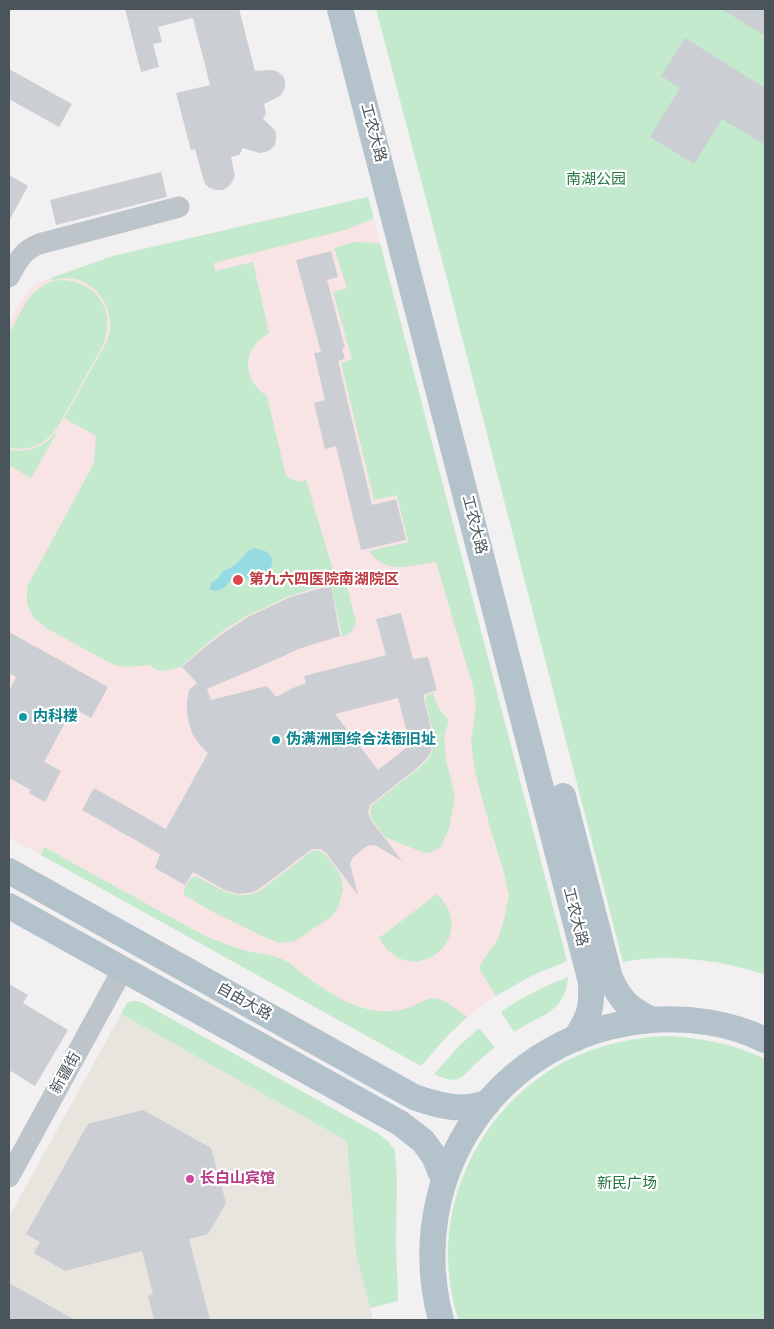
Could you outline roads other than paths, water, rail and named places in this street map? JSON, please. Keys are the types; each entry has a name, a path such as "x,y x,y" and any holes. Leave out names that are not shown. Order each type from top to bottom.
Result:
{"main road":[{"name":"工农大路","path":"340,9 591,982 592,998 590,1010 585,1023 574,1039"},
{"name":"工农大路","path":"356,9 610,978 623,1001 635,1012 652,1020"},
{"name":"自由大路","path":"9,871 414,1097 451,1107 468,1107 488,1103"},
{"name":"自由大路","path":"9,906 400,1124 423,1141 434,1156 444,1180"},
{"path":"441,1320 436,1304 432,1278 432,1252 435,1217 444,1180 468,1128 501,1088 520,1071 542,1056 587,1033 636,1021 687,1020 712,1023 736,1029 765,1040"}],"street":[{"path":"9,276 18,259 31,246 179,208"},
{"name":"新疆街","path":"9,1176 123,969"}],"water":[{"path":"254,548 266,552 271,558 272,566 262,579 234,577 218,591 210,590 212,582 223,571 235,565 248,551"}],"place":[{"name":"第九六四医院南湖院区","path":"238,580"},
{"name":"内科楼","path":"23,717"},
{"name":"伪满洲国综合法衙旧址","path":"276,740"},
{"name":"长白山宾馆","path":"190,1179"}],"park label":[{"name":"南湖公园","path":"596,180"},
{"name":"新民广场","path":"627,1184"}]}
